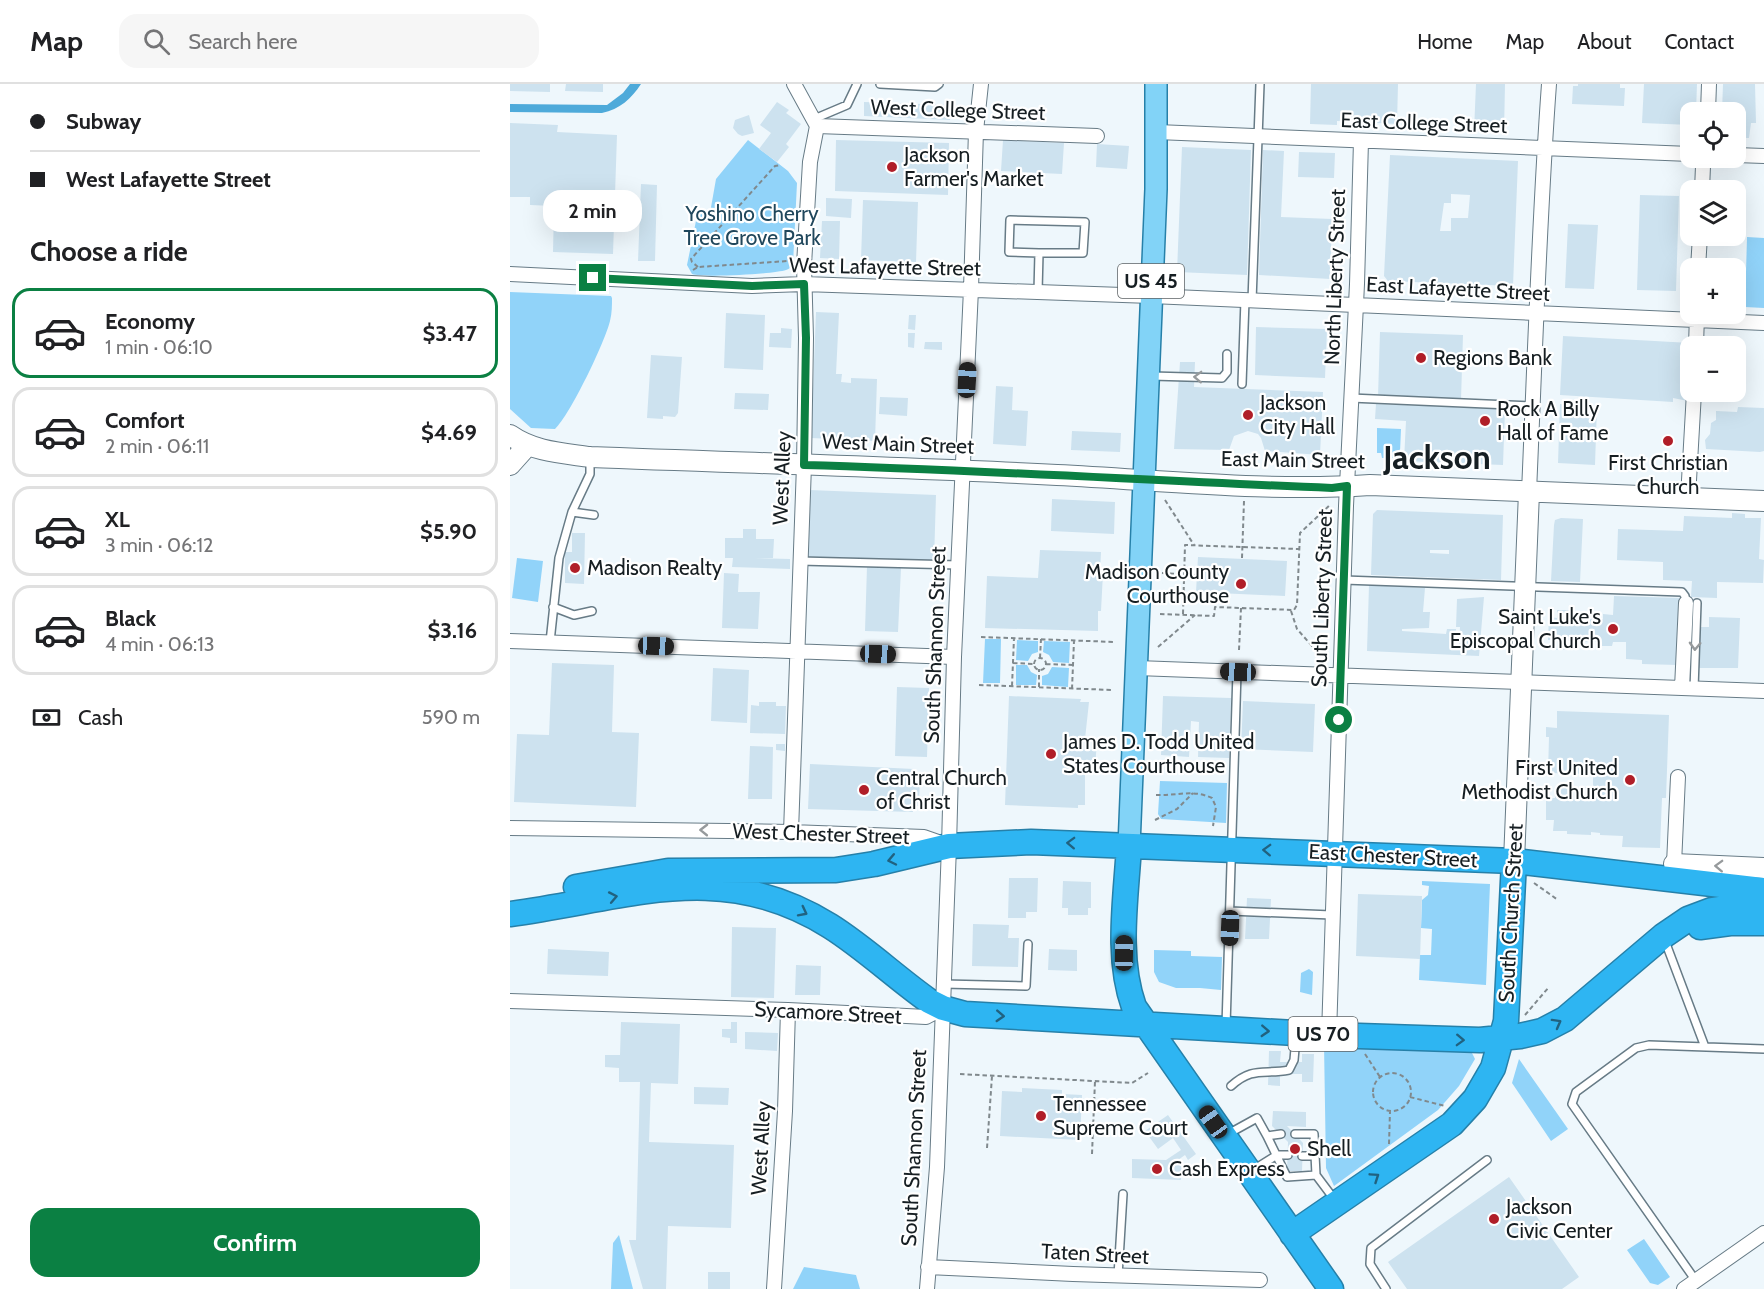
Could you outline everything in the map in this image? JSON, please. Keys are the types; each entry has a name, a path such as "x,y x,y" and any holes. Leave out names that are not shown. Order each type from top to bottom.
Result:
{"highway":[{"name":"West Chester Street","path":"949,846 1031,842 1129,846"},
{"path":"510,914 554,900 668,871 836,870 874,864 949,846"},
{"name":"East Chester Street","path":"1129,846 1514,861 1764,890"},
{"name":"US 45","path":"1129,846 1124,965 1127,989 1134,1007 1292,1234 1322,1284"},
{"name":"South Church Street","path":"1292,1234 1452,1124 1475,1099 1493,1068 1507,1013 1514,861"},
{"path":"1556,866 1674,864"},
{"path":"510,897 554,900 699,886 761,895 791,906 829,926 911,988 942,1008"},
{"name":"US 70","path":"1144,1023 1329,1035 1502,1039 1542,1031 1565,1019 1663,936 1688,919 1712,910 1764,902"},
{"path":"1663,936 1730,923 1764,923"},
{"name":"Sycamore Street","path":"942,1008 966,1014 1144,1023"}],"main road":[{"name":"US 45","path":"1129,846 1157,132 1156,84"},
{"name":"West Main Street","path":"518,440 546,451 590,457 963,470 1144,479"},
{"path":"510,465 518,440"},
{"name":"East Main Street","path":"1144,479 1165,482 1332,488 1370,485 1764,501"},
{"name":"South Church Street","path":"1514,861 1529,492"},
{"path":"1674,864 1764,868"}],"street":[{"path":"794,84 816,123"},
{"name":"South Shannon Street","path":"927,1289 937,1167 954,657 976,131 981,84"},
{"path":"1529,492 1543,161 1549,84"},
{"path":"1708,102 1709,84"},
{"name":"West College Street","path":"816,123 1097,136"},
{"name":"West Alley","path":"791,832 804,465 806,338 804,284 810,162 816,123"},
{"name":"East College Street","path":"1157,132 1680,154"},
{"name":"North Liberty Street","path":"1347,486 1362,141"},
{"path":"1746,155 1764,156"},
{"name":"West Lafayette Street","path":"510,274 752,286 804,284 1151,296"},
{"name":"East Lafayette Street","path":"1151,296 1538,313 1680,317"},
{"name":"East Lafayette Street","path":"1746,321 1764,323"},
{"path":"1688,498 1693,402"},
{"name":"South Liberty Street","path":"1329,1035 1333,853 1347,486"},
{"path":"1688,688 1692,603"},
{"path":"510,641 954,657"},
{"path":"1137,669 1764,691"},
{"path":"1674,864 1678,777"},
{"name":"West Chester Street","path":"510,828 791,832 924,837 949,846"},
{"name":"Sycamore Street","path":"510,1001 926,1017 942,1008"},
{"name":"West Alley","path":"774,1289 785,1111 788,1010"},
{"path":"1684,1289 1764,1233"},
{"name":"Taten Street","path":"928,1267 1260,1280"}],"lane":[{"path":"816,123 847,105 857,84"},
{"path":"880,84 935,87 939,84"},
{"path":"1242,384 1260,84"},
{"path":"1010,220 1085,222 1083,253 1039,253 1009,252 1010,220"},
{"path":"1038,292 1039,253"},
{"path":"1148,376 1222,378 1227,372 1227,354"},
{"path":"1351,398 1533,406"},
{"path":"550,642 559,558 572,512 590,474 590,457"},
{"path":"572,512 594,516"},
{"path":"800,561 958,565"},
{"path":"1344,580 1682,592 1692,603"},
{"path":"554,607 574,615 592,611"},
{"path":"1226,1029 1238,672"},
{"path":"1230,911 1332,915"},
{"path":"1663,936 1705,1047"},
{"path":"944,984 1026,987 1028,944"},
{"path":"1231,1086 1242,1077 1258,1071 1277,1073 1289,1070 1294,1060 1296,1033"},
{"path":"1696,1281 1572,1104 1576,1092 1636,1048 1649,1045 1764,1049"},
{"path":"1223,1136 1257,1118 1287,1177 1316,1175"},
{"path":"1267,1136 1281,1134"},
{"path":"1295,1134 1314,1134 1316,1175 1337,1203"},
{"path":"1249,1172 1277,1155 1288,1155"},
{"path":"1302,1156 1315,1156"},
{"path":"1386,1289 1370,1264 1371,1248 1487,1160"},
{"path":"1118,1276 1123,1194"}],"path":[{"path":"698,267 691,259 775,166 781,165"},
{"path":"690,271 698,267 788,261 793,264"},
{"path":"1242,558 1244,498"},
{"path":"1165,500 1194,545"},
{"path":"1160,614 1214,616 1215,607 1294,610 1297,605 1300,533 1331,504"},
{"path":"1183,615 1185,545 1299,549"},
{"path":"1162,573 1197,575"},
{"path":"1239,650 1241,608"},
{"path":"1291,611 1297,630 1319,654"},
{"path":"1158,647 1195,615"},
{"path":"981,637 1115,642"},
{"path":"1012,687 1014,638"},
{"path":"1040,658 1041,639"},
{"path":"1072,688 1074,641"},
{"path":"1034,664 1036,658 1040,658"},
{"path":"1040,658 1044,659 1046,664"},
{"path":"1013,663 1034,664 1039,669"},
{"path":"1046,664 1073,665"},
{"path":"1039,669 1044,668 1046,664"},
{"path":"1039,669 1039,687"},
{"path":"979,686 1113,690"},
{"path":"1156,795 1168,796 1193,792 1204,794 1215,801 1213,826"},
{"path":"1155,820 1177,809 1193,792"},
{"path":"1531,881 1558,900"},
{"path":"1525,1015 1549,987"},
{"path":"1364,1053 1380,1077"},
{"path":"1392,1072 1405,1077 1411,1088 1410,1097 1405,1106 1390,1110 1381,1107 1373,1098 1373,1085 1380,1077 1392,1072"},
{"path":"960,1074 1132,1083 1148,1073"},
{"path":"987,1148 992,1076"},
{"path":"1092,1154 1095,1081"},
{"path":"1410,1097 1445,1106"},
{"path":"1389,1148 1390,1110"}],"green space":[{"name":"Yoshino Cherry Tree Grove Park","path":"748,140 788,171 797,183 793,264 787,270 768,273 724,276 692,274 687,265 697,216 702,212 710,213 716,179"},
{"path":"1747,237 1764,238 1764,308 1746,307"},
{"path":"510,292 611,296 612,298 610,321 601,345 578,394 555,429 531,428 510,409"},
{"path":"1377,428 1401,429 1400,452 1405,452 1404,458 1382,458 1381,453 1377,453"},
{"path":"517,558 543,561 538,602 512,598"},
{"path":"985,639 1001,639 1000,683 983,683"},
{"path":"1017,640 1038,641 1038,652 1032,654 1028,661 1016,660"},
{"path":"1044,641 1070,642 1069,663 1053,662 1049,655 1043,652"},
{"path":"1016,665 1027,665 1031,672 1037,675 1036,685 1016,685"},
{"path":"1052,667 1069,668 1068,687 1042,685 1042,676 1048,674"},
{"path":"1160,781 1227,783 1226,823 1161,819 1158,814"},
{"path":"1422,881 1490,884 1486,985 1419,980 1420,955 1431,955 1432,929 1421,928 1422,900 1428,895 1429,886 1422,885"},
{"path":"1154,950 1191,951 1191,956 1222,957 1221,990 1176,988 1159,982 1154,972"},
{"path":"1309,969 1313,972 1312,995 1300,992 1301,973"},
{"path":"1324,1044 1471,1051 1475,1059 1459,1086 1438,1110 1334,1186 1326,1168"},
{"path":"1519,1059 1568,1129 1551,1141 1512,1083"},
{"path":"619,1235 633,1289 611,1289 613,1243"},
{"path":"1644,1239 1670,1277 1658,1285 1650,1283 1627,1250"},
{"path":"804,1267 856,1275 860,1289 793,1289"}],"shaded area":[{"path":"630,84 641,84 624,103 602,113 510,112 510,104 607,105 623,93"}],"building":[{"path":"510,84 550,84 550,92 510,91"},
{"path":"566,84 603,84 603,92 565,91"},
{"path":"1311,84 1398,84 1397,124 1337,121 1337,125 1310,124"},
{"path":"1476,84 1505,84 1504,132 1474,131"},
{"path":"1578,84 1620,84 1620,88 1625,88 1624,106 1572,104 1573,86 1578,86"},
{"path":"1644,84 1697,84 1696,102 1680,102 1680,125 1642,123"},
{"path":"1723,84 1755,84 1756,123 1751,123 1749,138 1746,138 1746,102 1722,102"},
{"path":"777,102 789,110 786,113 801,124 786,144 789,147 777,162 759,149 771,133 760,125"},
{"path":"864,102 951,105 950,120 864,116"},
{"path":"749,115 754,133 742,136 733,128 735,120"},
{"path":"510,123 558,125 557,132 617,135 613,254 553,252 554,206 530,205 530,197 510,197"},
{"name":"Jackson Farmer's Market","path":"836,140 949,143 948,195 835,191"},
{"path":"1003,140 1064,143 1062,174 1001,171"},
{"path":"1097,144 1129,146 1127,169 1096,167"},
{"path":"1182,147 1251,150 1247,275 1177,272"},
{"path":"1263,150 1284,151 1281,217 1332,219 1330,279 1259,275"},
{"path":"1299,152 1335,153 1334,178 1298,177"},
{"path":"1390,155 1518,161 1513,286 1388,281 1384,276","holes":["1451,194 1470,195 1468,218 1451,218 1451,231 1440,231 1444,203 1451,203"]},
{"path":"641,184 657,185 655,261 638,261"},
{"path":"1640,195 1679,196 1676,291 1637,290"},
{"path":"826,198 852,199 851,218 826,216"},
{"path":"863,200 918,202 916,262 861,260"},
{"path":"822,221 840,221 839,259 820,258"},
{"path":"1568,224 1598,225 1594,289 1565,288"},
{"path":"816,312 839,313 836,374 842,374 841,382 851,383 851,378 877,379 875,441 811,438"},
{"path":"726,313 765,315 763,370 724,368"},
{"path":"909,315 916,315 915,330 908,329"},
{"path":"1256,327 1327,329 1325,378 1255,375"},
{"path":"781,328 792,329 791,348 769,347 770,333 781,333"},
{"name":"Regions Bank","path":"1380,332 1463,335 1461,400 1378,397"},
{"path":"908,333 915,333 914,348 908,347"},
{"path":"1563,336 1680,342 1680,399 1673,398 1673,402 1560,395"},
{"path":"925,342 942,342 942,350 924,349"},
{"path":"651,355 682,357 678,413 675,417 647,418"},
{"name":"Jackson City Hall","path":"1180,362 1195,362 1194,387 1323,392 1320,455 1265,451 1258,434 1248,431 1234,436 1229,450 1174,449"},
{"path":"996,386 1013,387 1012,410 1028,411 1026,446 993,444"},
{"path":"735,393 769,394 768,410 734,409"},
{"path":"880,397 908,398 907,416 879,414"},
{"path":"1376,404 1505,409 1503,465 1404,461 1406,421 1375,419"},
{"path":"1560,404 1597,406 1595,465 1558,463"},
{"path":"1738,407 1764,408 1764,451 1706,449 1705,440 1710,434 1711,423 1716,420 1716,411 1737,412"},
{"path":"1072,431 1121,433 1120,452 1071,450"},
{"path":"809,490 936,495 934,561 806,557"},
{"path":"1052,499 1115,502 1114,534 1051,531"},
{"path":"1377,510 1503,515 1501,580 1371,575 1373,514","holes":["1430,550 1449,550 1449,554 1430,553"]},
{"path":"1732,513 1745,514 1745,518 1761,518 1759,559 1764,560 1763,583 1717,582 1717,598 1691,597 1692,581 1663,580 1663,562 1617,560 1618,529 1683,531 1684,516 1732,518"},
{"path":"1583,519 1580,582 1551,581 1554,525 1555,520"},
{"path":"743,529 756,529 756,539 774,539 773,558 754,558 790,559 790,569 732,567 733,558 725,558 725,538 743,538"},
{"name":"Madison Realty","path":"572,533 585,533 584,584 565,583 565,552 572,552"},
{"path":"1040,550 1101,552 1100,573 1103,573 1098,631 985,628 987,576 1038,578"},
{"name":"Madison County Courthouse","path":"1198,557 1287,561 1285,596 1196,592"},
{"path":"867,566 901,568 898,632 865,631"},
{"path":"724,573 739,574 738,592 760,592 758,629 722,628"},
{"path":"1369,585 1425,588 1423,612 1430,612 1429,628 1402,629 1402,631 1446,634 1447,629 1456,629 1455,648 1459,648 1460,627 1456,627 1457,599 1484,597 1479,656 1367,651"},
{"name":"Saint Luke's Episcopal Church","path":"1614,596 1680,598 1677,665 1642,664 1642,660 1626,659 1626,642 1613,642 1612,646 1602,646 1602,642 1567,641 1567,650 1556,650 1557,640 1548,640 1549,617 1557,618 1557,610 1573,610 1573,618 1603,619 1603,614 1613,615"},
{"path":"1709,617 1740,618 1738,668 1698,668 1699,627 1709,627"},
{"path":"552,663 614,665 612,732 639,733 636,807 514,802 517,734 549,735"},
{"path":"713,668 749,670 747,723 711,721"},
{"path":"897,687 929,688 927,757 895,756"},
{"name":"James D. Todd United States Courthouse","path":"1009,696 1081,699 1080,702 1089,702 1085,739 1097,739 1095,770 1085,769 1085,805 1078,805 1078,808 1005,805"},
{"path":"1163,696 1231,698 1229,758 1198,757 1199,722 1191,721 1189,757 1161,755"},
{"path":"1243,701 1315,704 1313,752 1241,749"},
{"path":"759,702 776,702 776,706 786,706 785,734 750,733 751,705 759,706"},
{"name":"First United Methodist Church","path":"1557,711 1669,715 1666,798 1662,798 1660,848 1622,847 1623,836 1600,835 1600,833 1591,832 1591,835 1567,834 1567,831 1553,831 1554,820 1546,820 1546,798 1555,798 1555,787 1593,787 1593,774 1548,773 1549,737 1546,737 1546,727 1557,728"},
{"path":"776,744 785,744 785,751 776,750"},
{"path":"750,746 773,747 772,799 748,799"},
{"name":"Central Church of Christ","path":"810,764 914,769 914,773 920,773 919,806 913,806 913,812 808,809"},
{"path":"1009,878 1038,878 1037,912 1026,912 1026,918 1008,918"},
{"path":"1063,881 1091,882 1091,908 1088,908 1088,915 1068,915 1068,908 1062,908"},
{"path":"1358,894 1422,896 1420,959 1356,956"},
{"path":"1247,898 1271,899 1269,939 1245,939"},
{"path":"973,924 1009,925 1008,938 1019,938 1018,967 972,966"},
{"path":"732,927 776,928 774,998 731,997"},
{"path":"548,949 609,952 608,976 547,974"},
{"path":"1049,949 1077,950 1077,971 1048,970"},
{"path":"796,965 821,966 820,995 795,995"},
{"path":"621,1022 680,1024 678,1084 651,1083 649,1142 734,1145 731,1228 668,1226 666,1289 643,1289 629,1240 636,1240 640,1082 619,1082 619,1068 605,1067 605,1055 620,1055"},
{"path":"731,1022 737,1022 737,1043 730,1043 730,1038 722,1037 722,1029 731,1029"},
{"path":"745,1032 778,1033 777,1051 745,1049"},
{"path":"1269,1051 1281,1051 1280,1062 1302,1062 1302,1054 1314,1054 1313,1082 1302,1082 1302,1074 1280,1074 1280,1086 1268,1085"},
{"path":"694,1087 729,1088 728,1105 694,1104"},
{"name":"Tennessee Supreme Court","path":"1022,1088 1062,1090 1062,1094 1082,1095 1080,1140 1000,1136 1002,1091 1022,1092"},
{"path":"1273,1111 1306,1112 1306,1127 1287,1126 1303,1143 1302,1171 1287,1171 1288,1142 1272,1126"},
{"path":"1168,1115 1196,1154 1188,1160 1185,1155 1178,1160 1182,1160 1181,1180 1132,1178 1132,1159 1166,1160 1181,1150 1173,1138 1158,1149 1145,1131"},
{"name":"Jackson Civic Center","path":"1509,1177 1579,1277 1562,1289 1407,1289 1388,1262"},
{"path":"708,1272 730,1272 730,1289 708,1289"}],"place":[{"name":"Jackson Farmer's Market","path":"892,167"},
{"name":"Regions Bank","path":"1421,358"},
{"name":"Jackson City Hall","path":"1248,415"},
{"name":"Rock A Billy Hall of Fame","path":"1485,421"},
{"name":"First Christian Church","path":"1668,441"},
{"name":"Madison Realty","path":"575,568"},
{"name":"Madison County Courthouse","path":"1241,584"},
{"name":"Saint Luke's Episcopal Church","path":"1613,629"},
{"name":"James D. Todd United States Courthouse","path":"1051,754"},
{"name":"First United Methodist Church","path":"1630,780"},
{"name":"Central Church of Christ","path":"864,790"},
{"name":"Tennessee Supreme Court","path":"1041,1116"},
{"name":"Shell","path":"1295,1149"},
{"name":"Cash Express","path":"1157,1169"},
{"name":"Jackson Civic Center","path":"1494,1219"}],"district":[{"name":"Jackson","path":"1437,457"}],"route":[{"path":"593,278 752,286 804,284 806,338 804,465 963,470 1165,482 1332,488 1347,486 1339,720"}]}
